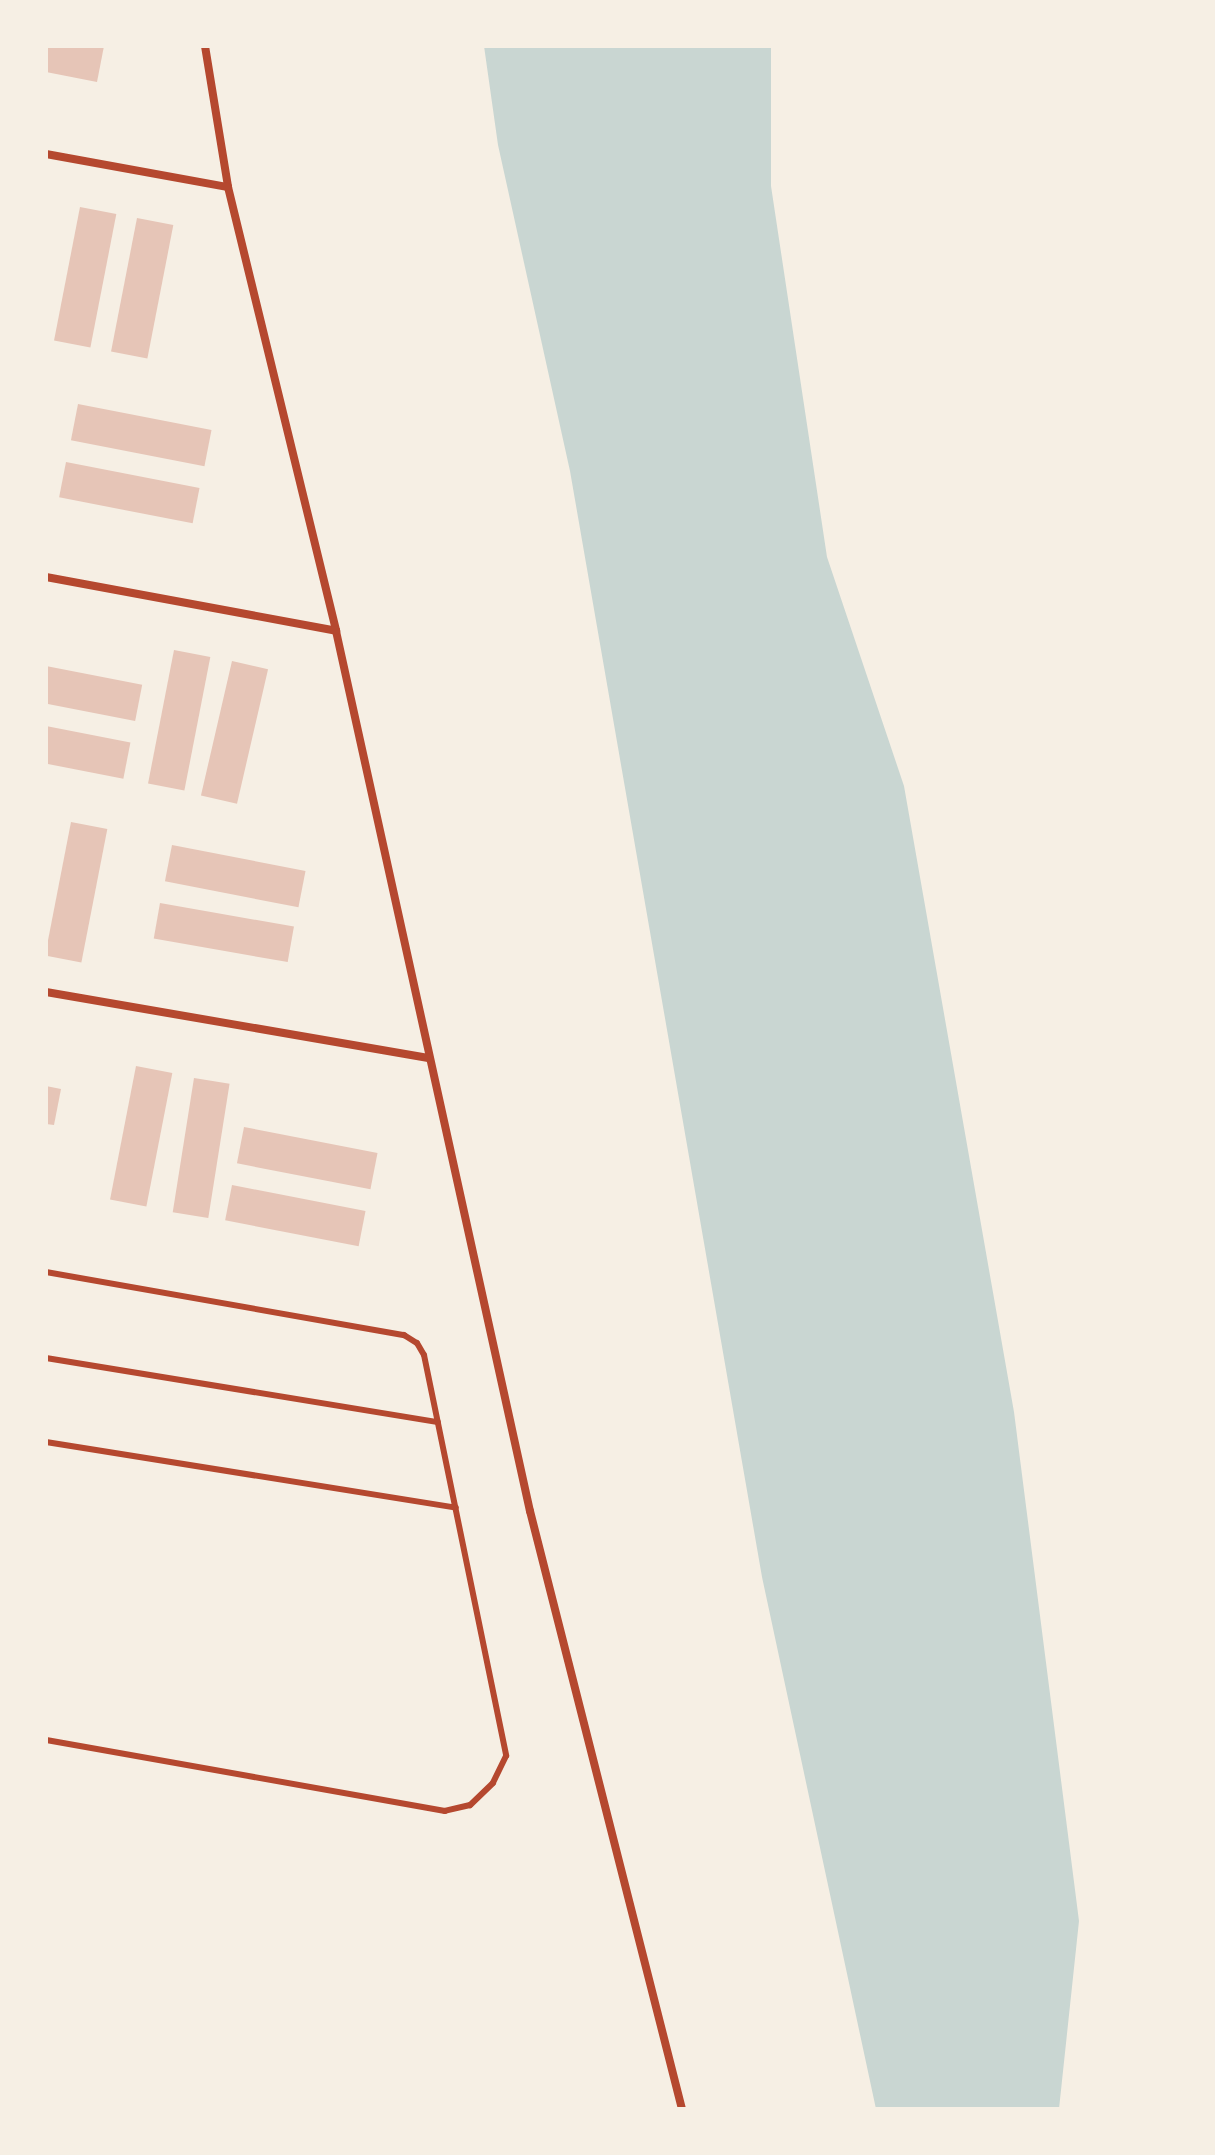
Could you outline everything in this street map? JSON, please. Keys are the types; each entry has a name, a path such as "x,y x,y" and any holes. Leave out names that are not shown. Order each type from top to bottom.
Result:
{"street":[{"path":"205,46 228,187 336,631 530,1511 682,2109"},
{"path":"46,154 228,187"},
{"path":"46,577 336,631"},
{"path":"46,992 428,1058"}],"lane":[{"path":"46,1272 404,1335 424,1355 506,1756 493,1783 470,1805 445,1811 46,1740"},
{"path":"46,1358 438,1422"},
{"path":"46,1442 456,1508"}],"shaded area":[{"path":"484,46 771,46 771,186 827,557 904,786 1014,1412 1079,1921 1059,2109 876,2109 762,1577 570,471 498,145"}],"building":[{"path":"46,46 104,46 97,82 46,72"},
{"path":"80,207 116,214 90,348 54,341"},
{"path":"137,218 173,225 147,359 111,352"},
{"path":"78,404 212,430 204,466 71,440"},
{"path":"66,462 200,488 193,523 59,497"},
{"path":"174,650 210,657 184,791 148,784"},
{"path":"232,661 268,669 237,804 201,795"},
{"path":"46,666 142,685 135,721 46,704"},
{"path":"46,726 130,742 123,779 46,764"},
{"path":"71,822 107,829 81,963 46,956"},
{"path":"172,845 306,871 298,907 165,881"},
{"path":"160,903 294,927 288,962 154,938"},
{"path":"136,1066 172,1073 146,1207 110,1200"},
{"path":"194,1078 230,1084 208,1218 173,1212"},
{"path":"46,1086 61,1089 54,1125 46,1124"},
{"path":"244,1127 378,1153 370,1189 237,1163"},
{"path":"232,1185 366,1211 359,1246 225,1220"}]}
